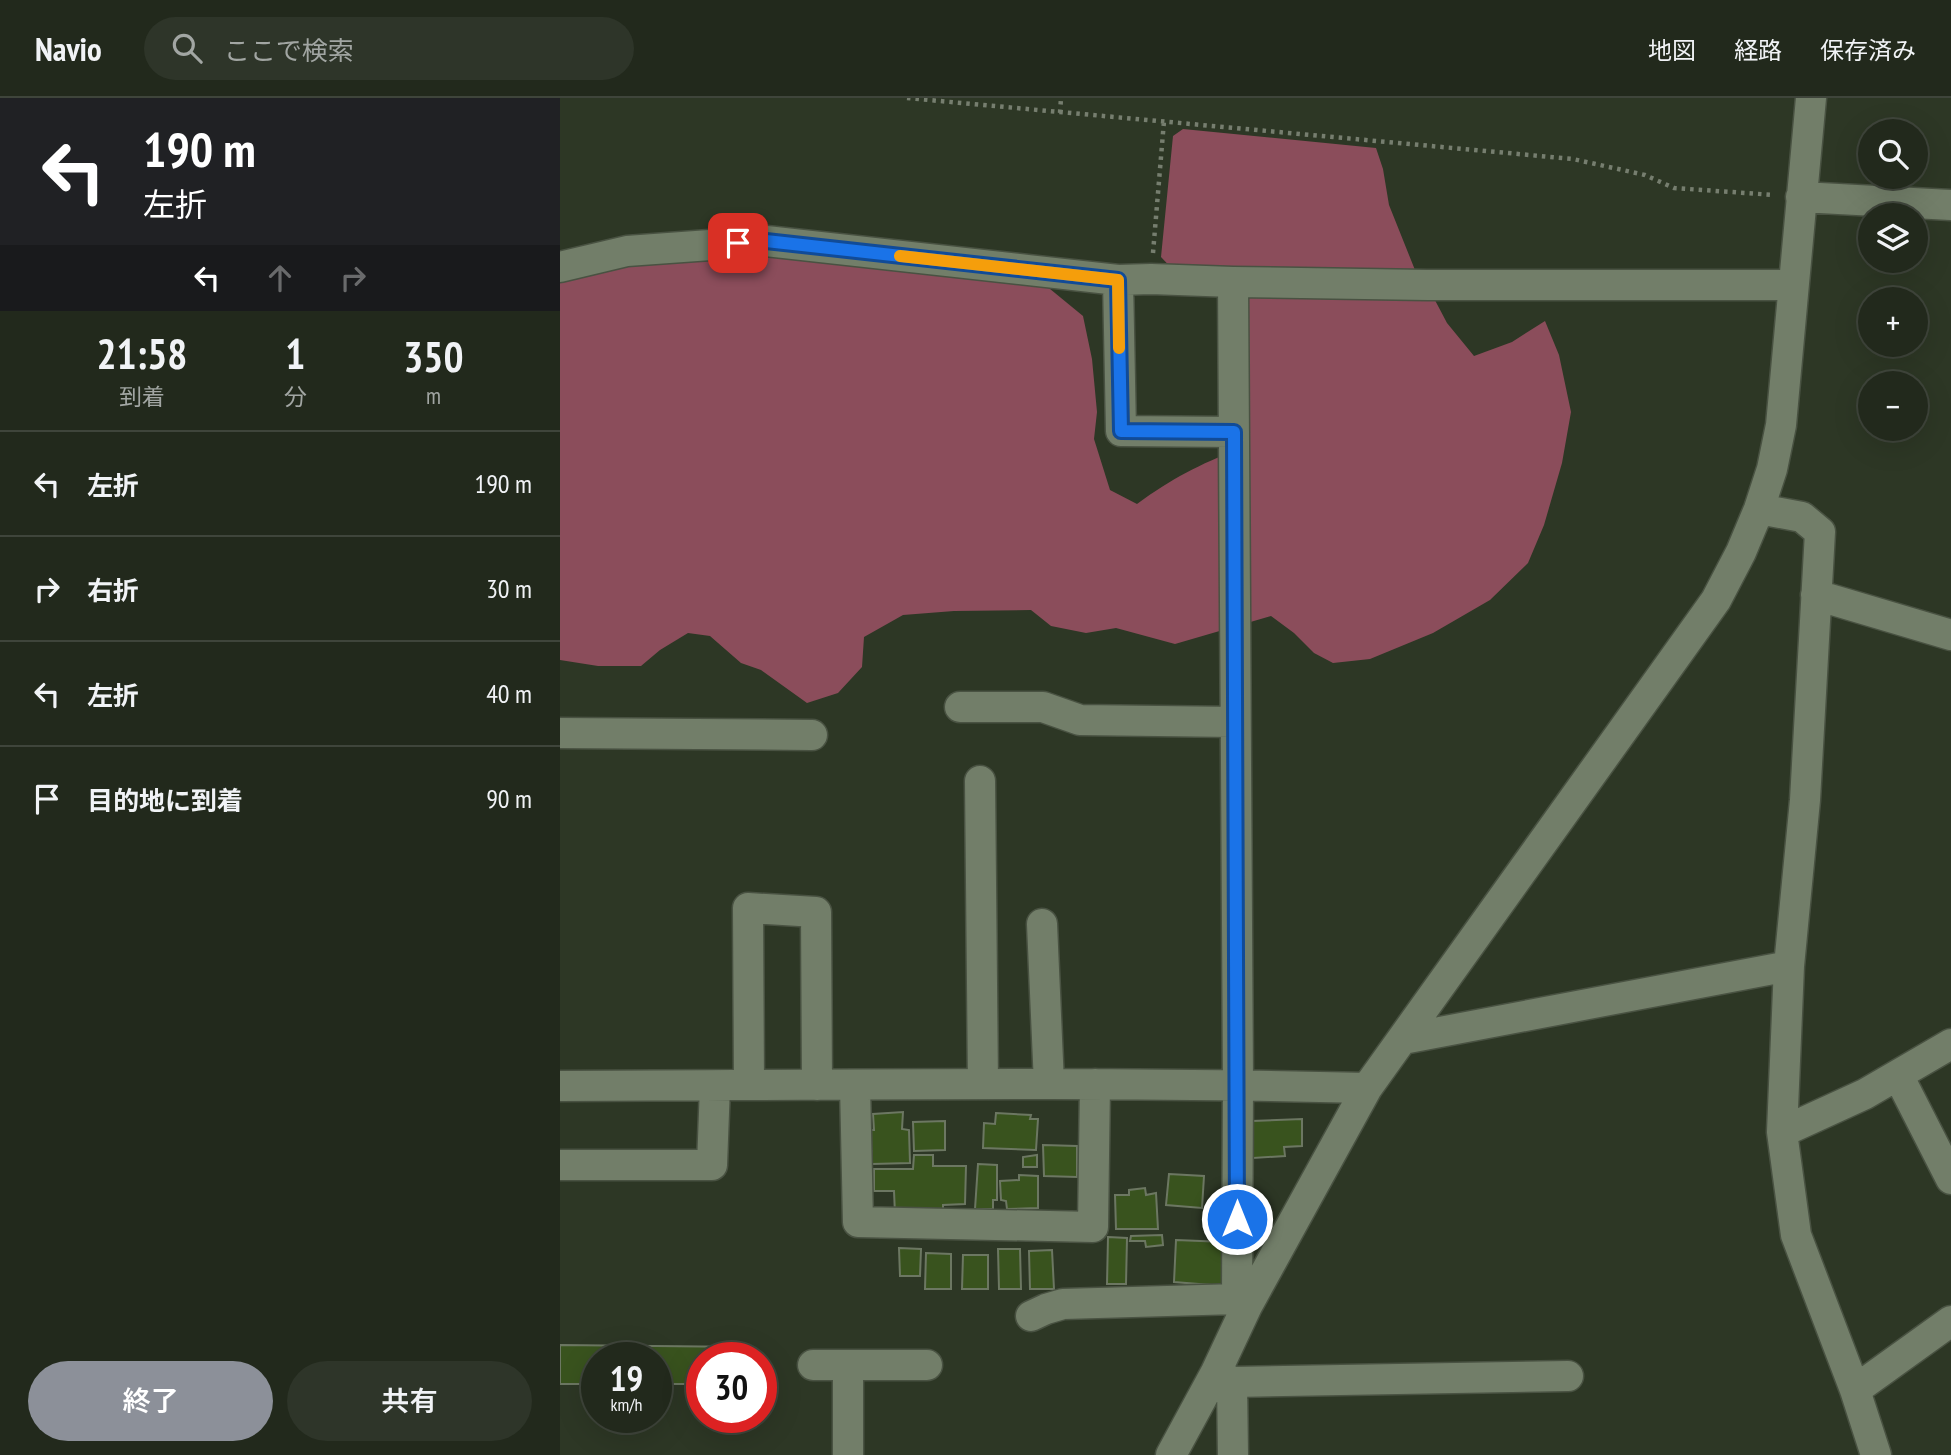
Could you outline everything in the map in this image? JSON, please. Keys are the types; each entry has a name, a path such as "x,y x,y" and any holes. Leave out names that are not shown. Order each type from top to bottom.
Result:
{"street":[{"path":"1242,1302 1367,1088 1716,600 1741,552 1772,469 1781,425 1811,98"},
{"path":"1801,197 1951,205"},
{"path":"560,267 627,251 766,241 1118,280 1427,285 1792,285"},
{"path":"1118,280 1121,431 1234,432"},
{"path":"1233,282 1242,1302 1224,1377 1233,1455"},
{"path":"1759,509 1802,517 1820,532 1805,800 1788,965 1782,1132 1796,1235 1855,1390 1876,1455"},
{"path":"1816,595 1951,635"},
{"path":"960,707 1043,707 1080,720 1235,722"},
{"path":"560,733 812,735"},
{"path":"980,781 983,1084"},
{"path":"749,1085 748,908 816,912 817,1085"},
{"path":"1041,924 1049,1084"},
{"path":"1403,1039 1788,965"},
{"path":"1782,1132 1865,1094 1951,1044"},
{"path":"1898,1075 1951,1179"},
{"path":"855,1085 858,1222 1093,1227 1095,1084"},
{"path":"560,1086 1238,1084 1367,1088"},
{"path":"560,1165 712,1166 715,1086"},
{"path":"1031,1316 1063,1304 1242,1302"},
{"path":"1855,1390 1947,1334"},
{"path":"813,1365 927,1365"},
{"path":"848,1365 848,1455"},
{"path":"1224,1377 1568,1376"},
{"path":"1171,1455 1224,1377"}],"path":[{"path":"907,98 1573,159 1645,175 1674,188 1801,197"},
{"path":"1060,113 1061,98"},
{"path":"1151,279 1164,121"}],"shaded area":[{"path":"1183,129 1376,148 1383,169 1389,205 1417,275 1178,275 1161,257 1173,136"},
{"path":"764,255 1044,284 1083,316 1092,359 1097,412 1094,439 1110,490 1137,504 1186,473 1239,449 1240,291 1427,285 1447,323 1474,356 1512,342 1545,321 1559,355 1571,412 1562,463 1544,525 1528,563 1490,600 1433,633 1370,659 1333,663 1314,653 1294,633 1271,616 1175,644 1116,628 1086,633 1051,626 1031,610 903,615 864,637 862,667 838,693 807,703 761,670 741,663 710,636 688,633 660,650 641,666 598,666 560,660 560,279 630,266"}],"building":[{"path":"903,1112 902,1129 909,1130 910,1163 872,1164 872,1151 867,1151 868,1130 874,1130 873,1114"},
{"path":"996,1113 1031,1115 1030,1119 1038,1119 1036,1150 983,1148 984,1123 995,1124"},
{"path":"1302,1119 1302,1146 1284,1147 1285,1156 1253,1158 1252,1121"},
{"path":"945,1121 945,1150 914,1151 913,1122"},
{"path":"1043,1145 1077,1146 1077,1177 1044,1176"},
{"path":"914,1155 933,1155 933,1166 966,1166 965,1204 943,1205 943,1212 895,1214 894,1191 874,1191 874,1169 913,1169"},
{"path":"1037,1155 1037,1167 1023,1167 1023,1157"},
{"path":"978,1164 997,1165 997,1200 993,1200 993,1209 975,1209"},
{"path":"1169,1174 1204,1176 1202,1208 1166,1205"},
{"path":"1019,1175 1038,1176 1038,1208 1007,1209 1006,1201 1001,1200 1000,1181 1019,1180"},
{"path":"1145,1188 1146,1195 1156,1193 1158,1229 1116,1229 1115,1195 1129,1195 1129,1190"},
{"path":"1162,1235 1163,1245 1146,1247 1145,1241 1130,1241 1131,1236"},
{"path":"1108,1237 1127,1238 1126,1284 1107,1284"},
{"path":"1176,1240 1225,1242 1224,1286 1174,1282"},
{"path":"899,1248 921,1249 920,1276 900,1276"},
{"path":"998,1249 1020,1249 1021,1289 999,1289"},
{"path":"1052,1250 1054,1289 1030,1289 1029,1251"},
{"path":"926,1253 951,1254 951,1289 925,1289"},
{"path":"963,1255 988,1255 988,1289 962,1289"},
{"path":"560,1345 581,1345 581,1384 560,1384"},
{"path":"672,1346 686,1346 686,1384 672,1384"}],"slow traffic":[{"path":"900,256 1118,280 1119,348"}],"route":[{"path":"738,243 766,241 1118,280 1121,431 1234,432 1237,1219"}]}
